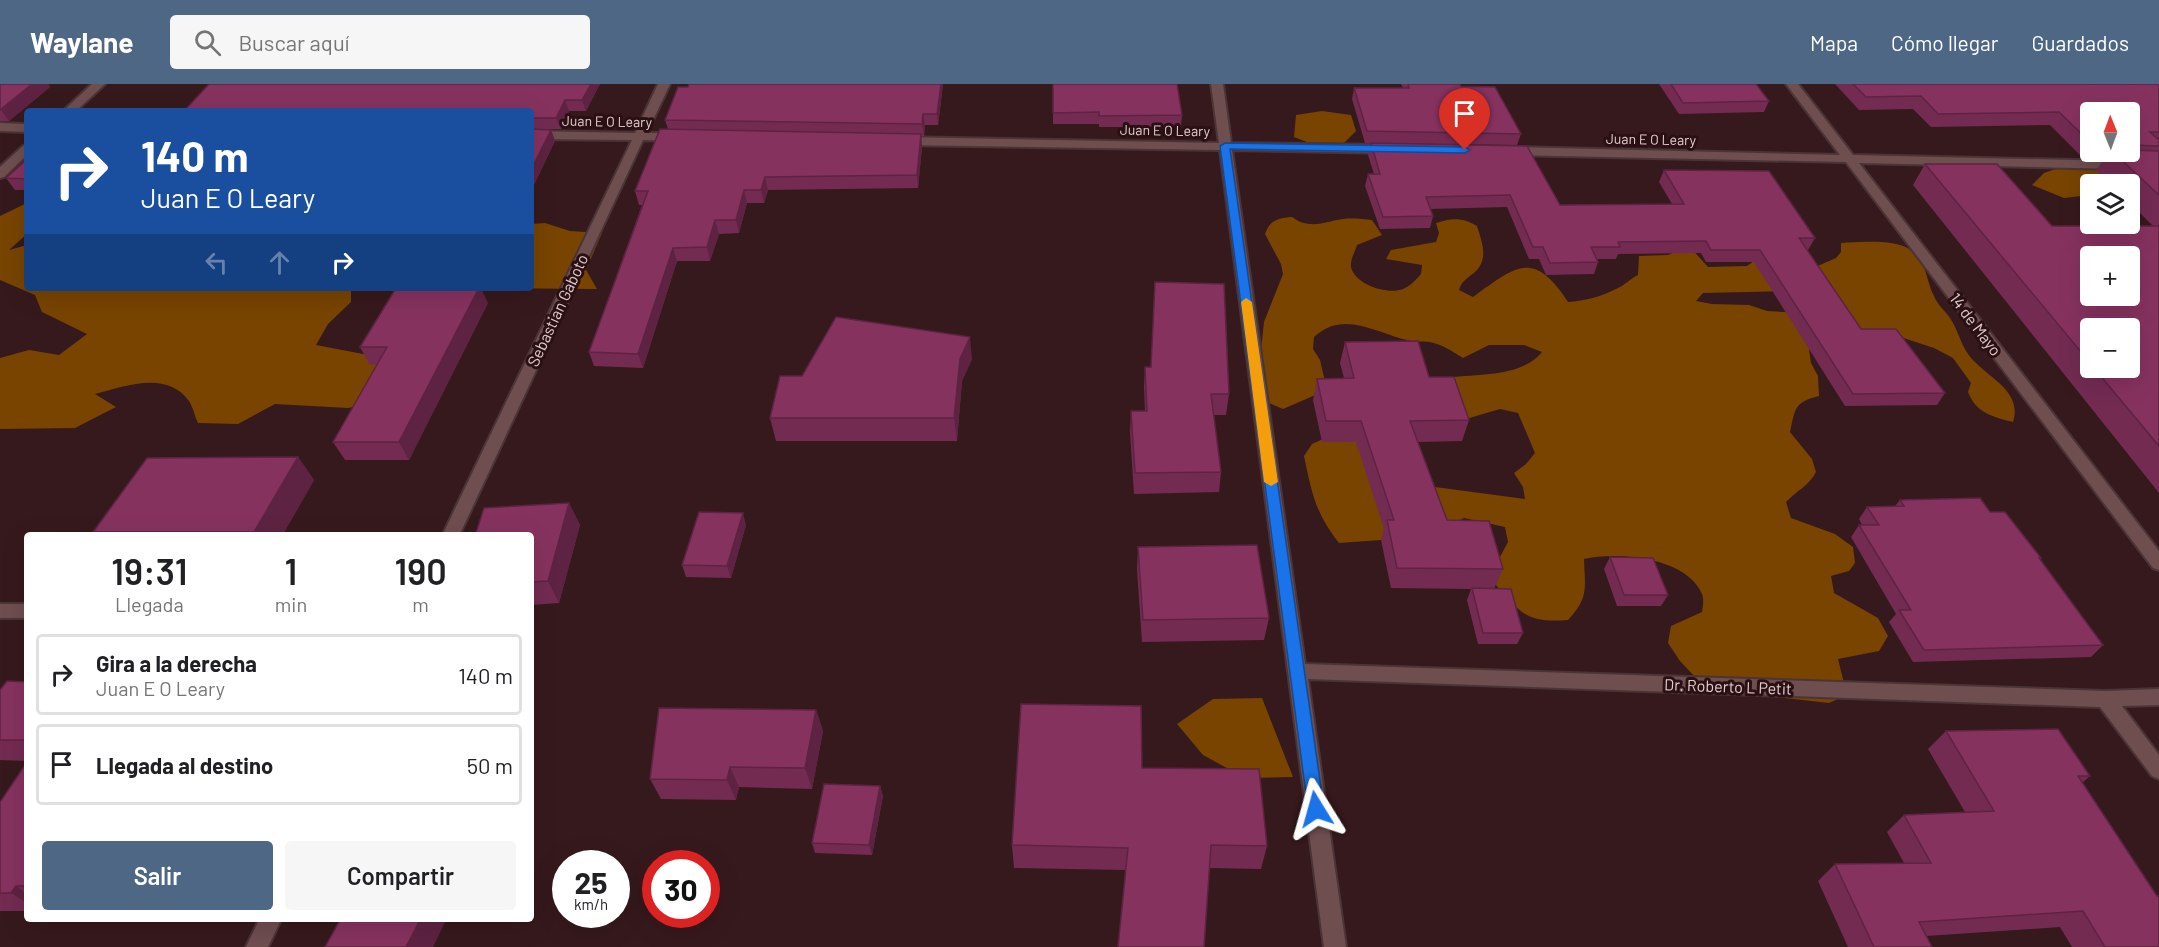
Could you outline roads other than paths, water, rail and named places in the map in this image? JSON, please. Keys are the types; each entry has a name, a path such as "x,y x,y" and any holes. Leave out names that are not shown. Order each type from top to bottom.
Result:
{"street":[{"path":"72,108 99,84"},
{"name":"Sebastian Gaboto","path":"452,532 664,84"},
{"path":"1217,84 1335,947"},
{"name":"14 de Mayo","path":"1792,84 2159,563"},
{"path":"0,127 24,128"},
{"name":"Juan E O Leary","path":"534,135 698,137"},
{"name":"Juan E O Leary","path":"890,141 1405,149"},
{"name":"Juan E O Leary","path":"1501,151 1848,157 2159,166"},
{"path":"0,174 24,152"},
{"path":"0,611 24,611"},
{"name":"Dr. Roberto L Petit","path":"1297,670 2105,699 2159,697"},
{"path":"2105,699 2159,770"},
{"path":"257,947 269,922"}]}
